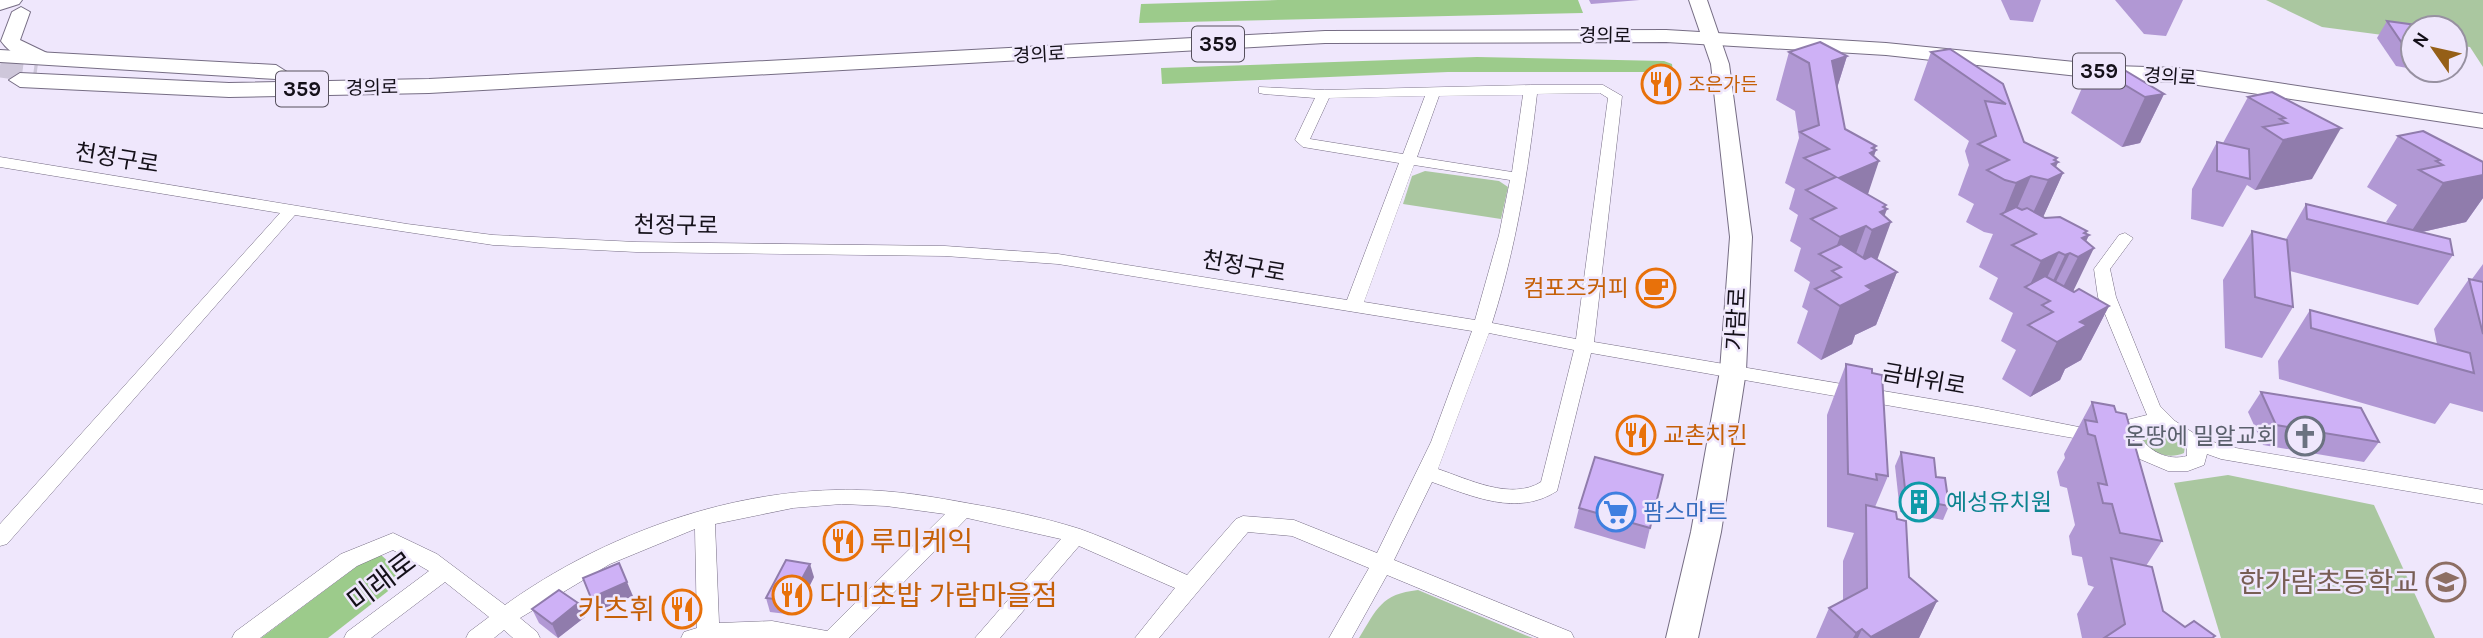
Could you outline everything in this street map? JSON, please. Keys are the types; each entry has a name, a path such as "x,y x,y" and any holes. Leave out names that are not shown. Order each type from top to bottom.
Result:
{"main road":[{"path":"0,6 15,4"},
{"name":"경의로","path":"21,75 259,80 589,75 1325,37 1489,34 1713,38 1886,49 2238,82 2483,121"},
{"path":"0,58 21,75 202,98 438,93 589,75"},
{"path":"2115,72 2180,68 2352,90 2483,112"},
{"path":"2115,72 2187,87 2483,133"}],"street":[{"path":"0,25 15,4 38,0"},
{"name":"가람로","path":"1682,638 1706,532 1733,371 1741,237 1720,64 1698,0"},
{"path":"15,4 10,41 18,49 21,75"},
{"path":"1340,638 1384,565 1470,372 1484,327 1518,177 1531,89"},
{"path":"1264,90 1324,94 1603,89 1615,96 1584,347 1550,486 1544,492 1525,498 1508,497 1426,473"},
{"path":"1353,308 1434,90"},
{"path":"1324,94 1302,141 1308,144 1518,177"},
{"name":"천정구로","path":"0,162 439,234 543,243 945,251 1058,259 1484,327 1584,347"},
{"path":"0,538 292,209"},
{"path":"2126,238 2102,269 2106,297 2141,428 2170,464 2190,464 2195,449"},
{"name":"금바위로","path":"1584,347 2105,437 2141,428"},
{"path":"2141,428 2168,426 2195,449 2483,497"},
{"path":"477,638 503,617 563,579 632,544 705,519 773,502 843,497 901,500 1001,516 1076,536 1189,585"},
{"path":"835,638 962,510"},
{"path":"705,519 700,636 755,628 794,631 820,638"},
{"path":"1146,638 1243,524 1294,528 1563,638"},
{"path":"986,638 1076,536"},
{"path":"243,638 349,560 383,543 393,541 411,548 444,571 529,638"},
{"name":"미래로","path":"355,638 444,571"}],"green space":[{"path":"1278,0 1578,0 1583,13 1139,23 1141,4"},
{"path":"2266,0 2483,0 2483,67 2469,47 2469,14 2399,14 2399,37 2322,27"},
{"path":"1477,57 1664,61 1672,64 1673,72 1448,72 1162,84 1161,68"},
{"path":"1425,171 1499,181 1508,187 1501,219 1403,204 1412,176"},
{"path":"2150,430 2172,434 2185,446 2184,453 2172,456 2160,454 2150,448 2142,438"},
{"path":"2228,475 2374,505 2435,638 2221,638 2174,483"},
{"path":"381,555 400,572 392,588 328,638 261,638 360,564"},
{"path":"1418,590 1533,638 1359,638 1376,611 1388,599"}],"building":[{"path":"2387,21 2399,23 2399,39"},
{"path":"1820,42 1847,56 1832,61 1845,129 1876,146 1872,148 1876,150 1870,153 1879,161 1839,178 1886,205 1883,207 1887,209 1880,212 1891,222 1872,230 1866,226 1840,237 1811,219 1836,208 1806,190 1836,177 1804,158 1829,149 1800,132 1819,125 1809,63 1789,52"},
{"path":"1950,49 2003,84 2024,142 2057,158 2054,160 2058,162 2052,164 2063,173 2048,180 2031,176 2016,183 1987,170 2009,160 1978,144 1996,136 1985,101 2006,104 1931,52"},
{"path":"2111,62 2164,94 2145,97 2092,65"},
{"path":"2272,92 2341,128 2283,140 2263,127 2287,123 2280,119 2285,118 2248,97"},
{"path":"2423,131 2483,162 2483,175 2443,183 2419,170 2443,165 2436,161 2440,160 2398,136"},
{"path":"2217,142 2249,149 2250,179 2217,171"},
{"path":"2306,204 2450,239 2453,255 2307,219"},
{"path":"2016,207 2022,210 2027,208 2045,218 2060,217 2087,231 2084,233 2089,235 2082,238 2094,248 2078,257 2059,252 2041,261 2012,245 2036,234 2001,214"},
{"path":"2252,231 2287,240 2293,307 2255,297"},
{"path":"1841,244 1865,259 1871,256 1897,272 1866,286 1872,290 1840,306 1815,289 1841,277 1832,271 1841,267 1819,254"},
{"path":"2045,276 2074,292 2079,289 2109,306 2080,322 2087,325 2057,342 2028,325 2053,312 2042,305 2050,301 2025,287"},
{"path":"2469,279 2483,282 2483,334"},
{"path":"2310,310 2470,353 2474,373 2311,328"},
{"path":"1846,364 1872,369 1872,373 1882,375 1888,476 1876,474 1877,480 1848,474"},
{"path":"2261,392 2361,408 2379,442 2276,425"},
{"path":"2092,402 2114,406 2116,412 2126,414 2162,541 2120,533 2112,504 2103,503 2098,483 2107,485 2095,436 2088,434 2085,420 2097,422"},
{"path":"1901,452 1934,458 1936,477 1945,478 1949,506 1906,498"},
{"name":"팜스마트","path":"1595,457 1663,475 1650,528 1579,508"},
{"path":"1866,505 1896,512 1897,519 1906,521 1909,577 1937,601 1871,637 1862,629 1856,633 1829,608 1867,588"},
{"path":"2111,558 2152,567 2163,611 2185,627 2194,621 2215,636 2104,638 2125,624"},
{"path":"786,560 810,564 790,601 766,598"},
{"path":"619,563 627,582 591,598 583,578"},
{"path":"559,590 578,603 552,624 532,609"}],"tunnel":[{"path":"0,66 37,71"}],"place":[{"name":"조은가든","path":"1661,84"},
{"name":"컴포즈커피","path":"1656,288"},
{"name":"교촌치킨","path":"1636,435"},
{"name":"온땅에 밀알교회","path":"2305,436"},
{"name":"예성유치원","path":"1919,502"},
{"name":"팜스마트","path":"1616,512"},
{"name":"루미케익","path":"843,541"},
{"name":"한가람초등학교","path":"2446,582"},
{"name":"다미초밥 가람마을점","path":"792,595"},
{"name":"카츠휘","path":"682,609"}]}
